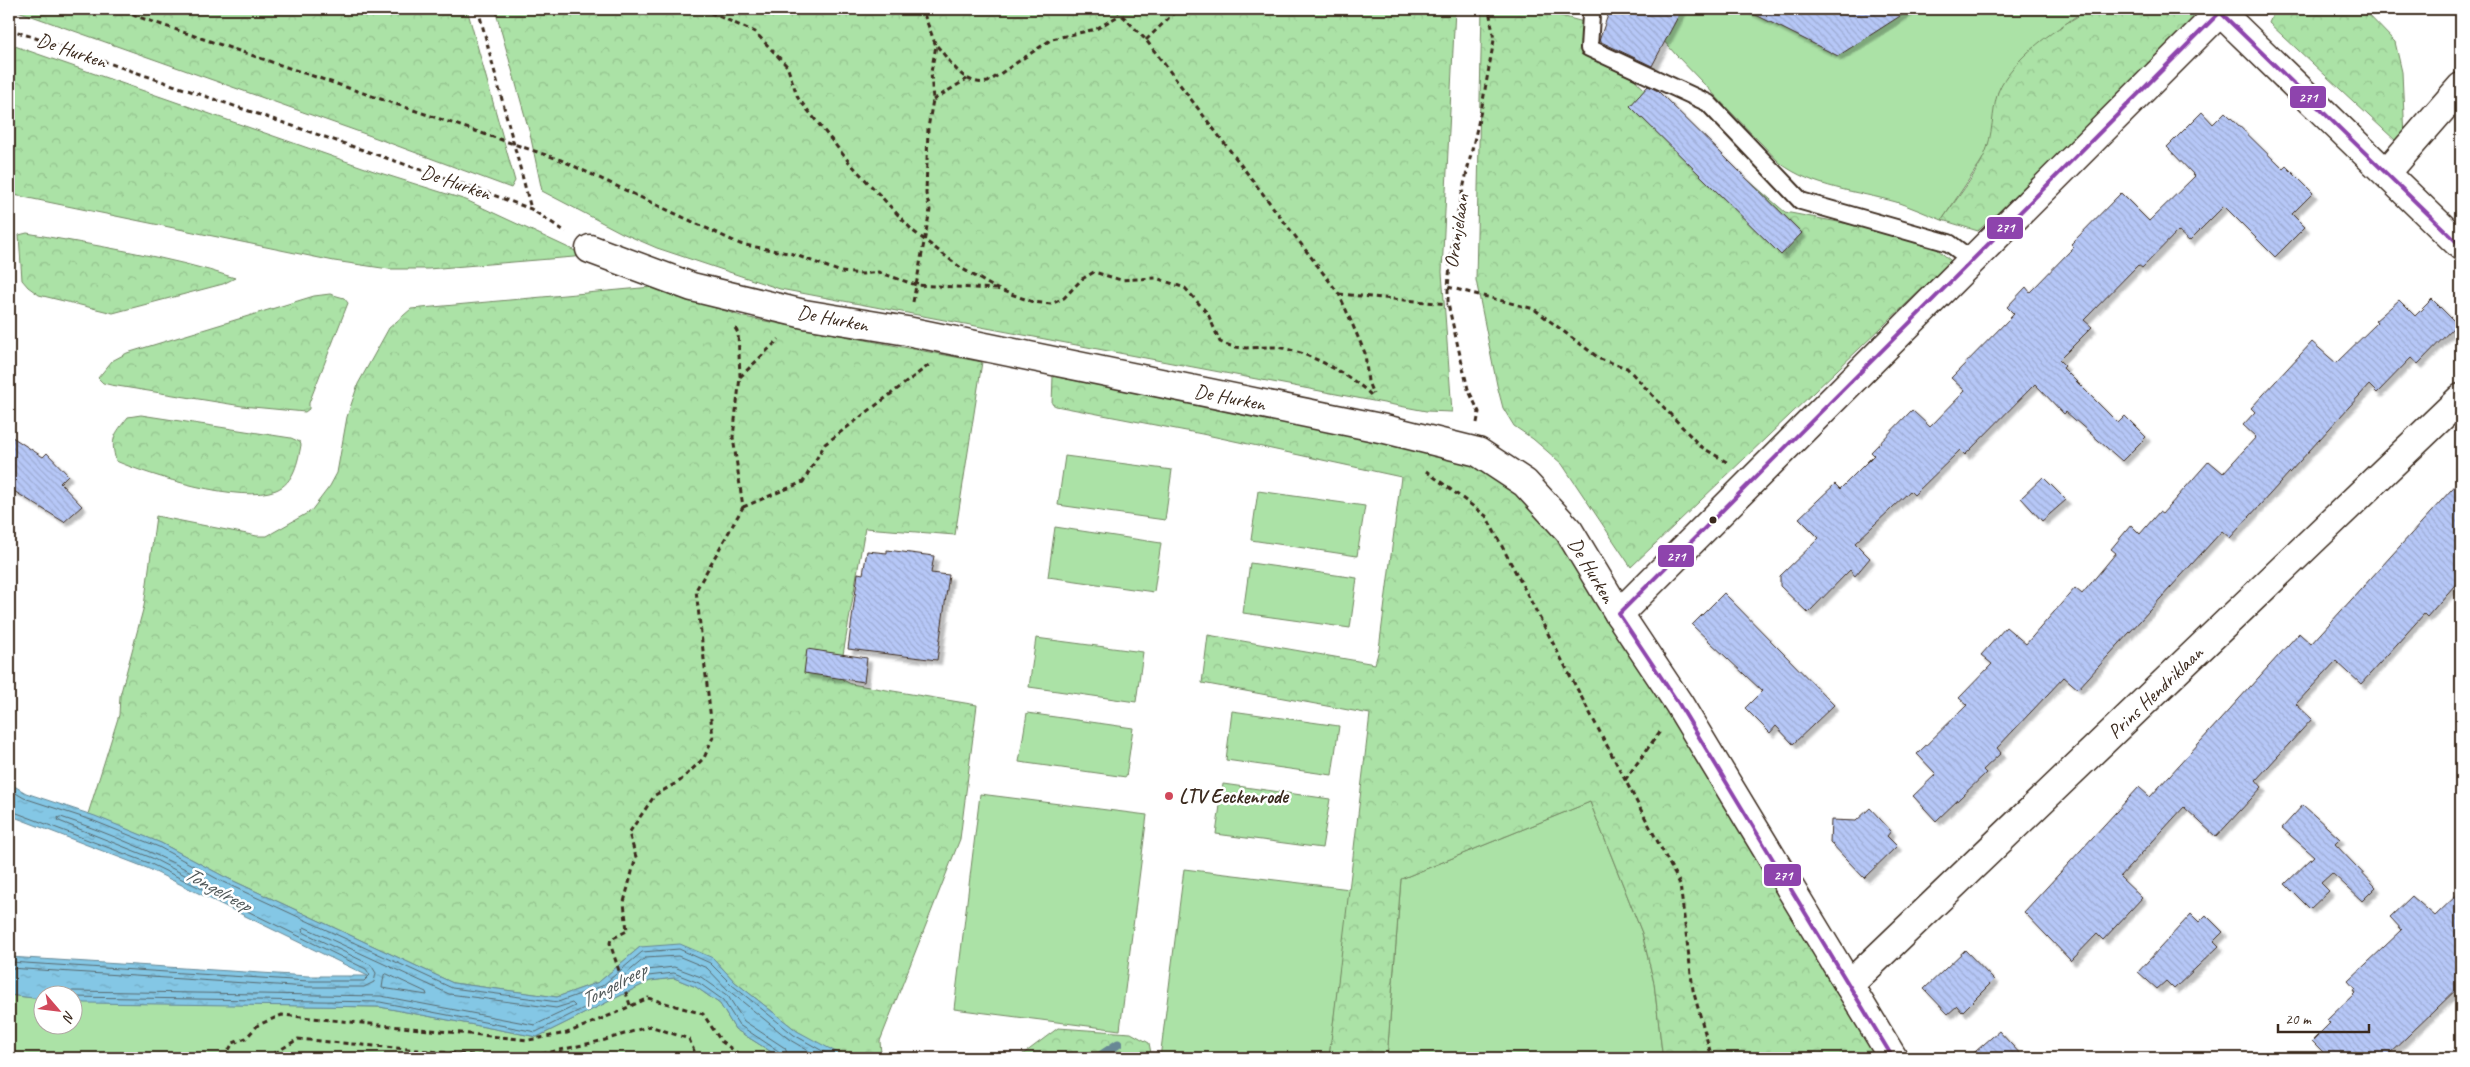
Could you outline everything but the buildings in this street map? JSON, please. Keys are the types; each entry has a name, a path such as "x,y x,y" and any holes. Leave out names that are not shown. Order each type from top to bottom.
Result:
{"street":[{"path":"1893,1058 1679,704 1619,614 1972,261 2218,10 2461,246"},
{"path":"2386,172 2461,87"},
{"name":"De Hurken","path":"590,249 692,287 804,314 958,342 1385,429 1478,452 1525,483 1563,524 1619,614"},
{"name":"Prins Hendriklaan","path":"1849,985 2461,398"}],"lane":[{"path":"1593,9 1589,48 1708,103 1801,201 1948,243 1972,261"}],"path":[{"path":"115,9 561,160 740,244 793,254 841,272 864,274 878,272 916,285 997,289"},
{"path":"478,9 531,209"},
{"path":"702,9 756,32 787,66 798,98 850,162 924,240 961,268 997,289 1033,302 1051,304 1064,298 1082,279 1094,272 1121,280 1156,278 1185,288 1208,314 1220,342 1234,348 1277,347 1303,355 1356,380 1373,397 1368,382 1364,353 1339,294 1146,40 1116,9"},
{"path":"922,9 936,46 967,79 976,84 988,82 1052,39 1096,28 1120,15"},
{"path":"1146,40 1178,9"},
{"name":"Oranjelaan","path":"1471,450 1479,412 1468,389 1448,304 1448,288 1453,233 1482,106 1494,40 1489,9"},
{"name":"De Hurken","path":"9,28 467,185 531,209 590,249"},
{"path":"916,285 930,210 926,194 928,128 933,100 931,72 936,46"},
{"path":"933,100 967,79"},
{"path":"1448,288 1534,309 1600,359 1627,368 1700,446 1753,478"},
{"path":"630,1004 610,942 611,939 627,931 624,902 636,857 629,833 655,795 680,781 704,758 713,737 696,590 743,507 733,437 740,377 738,334 718,293"},
{"path":"1339,294 1448,304"},
{"path":"740,377 804,314"},
{"path":"743,507 803,482 824,444 958,342"},
{"path":"1420,466 1486,516 1680,884 1694,990 1712,1058"},
{"path":"1625,780 1679,704"},
{"path":"224,1058 232,1042 246,1038 258,1025 282,1015 529,1040 566,1032 611,1015 630,1004 648,998 703,1014 721,1041 744,1058"},
{"path":"524,1058 605,1040 650,1026 689,1039 697,1058"},
{"path":"267,1058 298,1039 505,1058"}],"green space":[{"path":"12,9 467,9 515,181 511,188 368,135"},
{"path":"495,9 1455,9 1442,272 1452,412 1426,411 780,289 657,248 622,233 542,191 530,134"},
{"path":"1482,9 1535,9 1595,25 1595,39 1654,99 1785,212 1902,234 1936,248 1951,261 1631,567 1562,464 1533,439 1514,426 1503,408 1476,280"},
{"path":"1636,9 2091,9 2076,16 2027,53 1998,92 1992,136 1984,157 1942,220 1896,202 1821,183 1807,178 1780,163 1676,55"},
{"path":"2091,9 2188,9 2203,21 1978,231 1942,220 1984,156 1998,92 2004,79 2025,55 2051,33"},
{"path":"2275,9 2363,9 2395,42 2402,72 2405,138 2397,142 2269,23"},
{"path":"9,44 374,171 466,200 586,256 428,269 389,269 334,261 9,194"},
{"path":"27,233 158,258 235,278 223,284 113,313 39,295 28,287 22,280 19,235"},
{"path":"652,287 744,317 982,362 955,535 865,528 840,672 843,680 851,684 977,705 960,839 880,1041 881,1054 892,1058 847,1058 822,1046 797,1031 735,982 713,958 640,947 599,982 557,997 453,983 225,877 161,843 88,814 119,715 120,696 144,606 156,516 257,536 267,536 311,511 330,486 337,473 347,417 358,384 389,328 411,309"},
{"path":"330,294 344,298 348,303 309,403 309,409 305,412 242,406 111,385 103,383 98,378 112,361 127,353 314,296"},
{"path":"1053,376 1481,462 1544,514 1608,611 1881,1058 1661,1058 1662,1052 1654,983 1642,933 1590,802 1401,879 1387,1058 1329,1058 1370,714 1202,683 1208,635 1375,664 1379,649 1401,477 1202,434 1056,406 1052,404"},
{"path":"141,415 291,438 300,442 301,445 297,464 291,477 282,487 261,493 219,491 151,474 116,461 114,453 113,442 119,428 128,417"},
{"path":"1065,456 1172,470 1165,520 1058,505"},
{"path":"1258,491 1365,506 1357,556 1251,540"},
{"path":"1055,527 1161,543 1154,592 1048,577"},
{"path":"1250,563 1357,578 1350,628 1243,613"},
{"path":"1036,638 1143,652 1136,702 1029,687"},
{"path":"1232,711 1339,726 1332,775 1226,760"},
{"path":"1027,713 1133,728 1126,777 1019,762"},
{"path":"1223,784 1330,799 1322,848 1216,834"},
{"path":"980,794 1147,815 1120,1030 954,1009"},
{"path":"1590,802 1642,933 1654,983 1662,1052 1661,1058 1387,1058 1401,879"},
{"path":"1184,869 1350,889 1329,1058 1160,1058"},
{"path":"674,978 696,987 720,1004 735,1029 781,1058 9,1058 9,995 32,998 32,1034 82,1034 82,1002 380,1007 537,1037 650,981"},
{"path":"1058,1028 1131,1033 1149,1043 1152,1058 1018,1058"}],"water":[{"name":"Tongelreep","path":"9,783 26,793 95,816 161,843 225,877 453,983 557,997 599,982 640,947 680,944 713,958 735,982 797,1031 847,1058 781,1058 735,1029 720,1004 696,987 674,978 650,981 537,1037 380,1007 82,1003 82,984 32,984 32,998 9,995 9,957 308,976 368,976 147,868 9,815"}],"waterway":[{"path":"1097,1058 1118,1044"}],"transit line":[{"name":"271","path":"1893,1058 1679,704 1619,614 2220,12 2461,246"}],"place":[{"name":"LTV Eeckenrode","path":"1169,796"}]}
